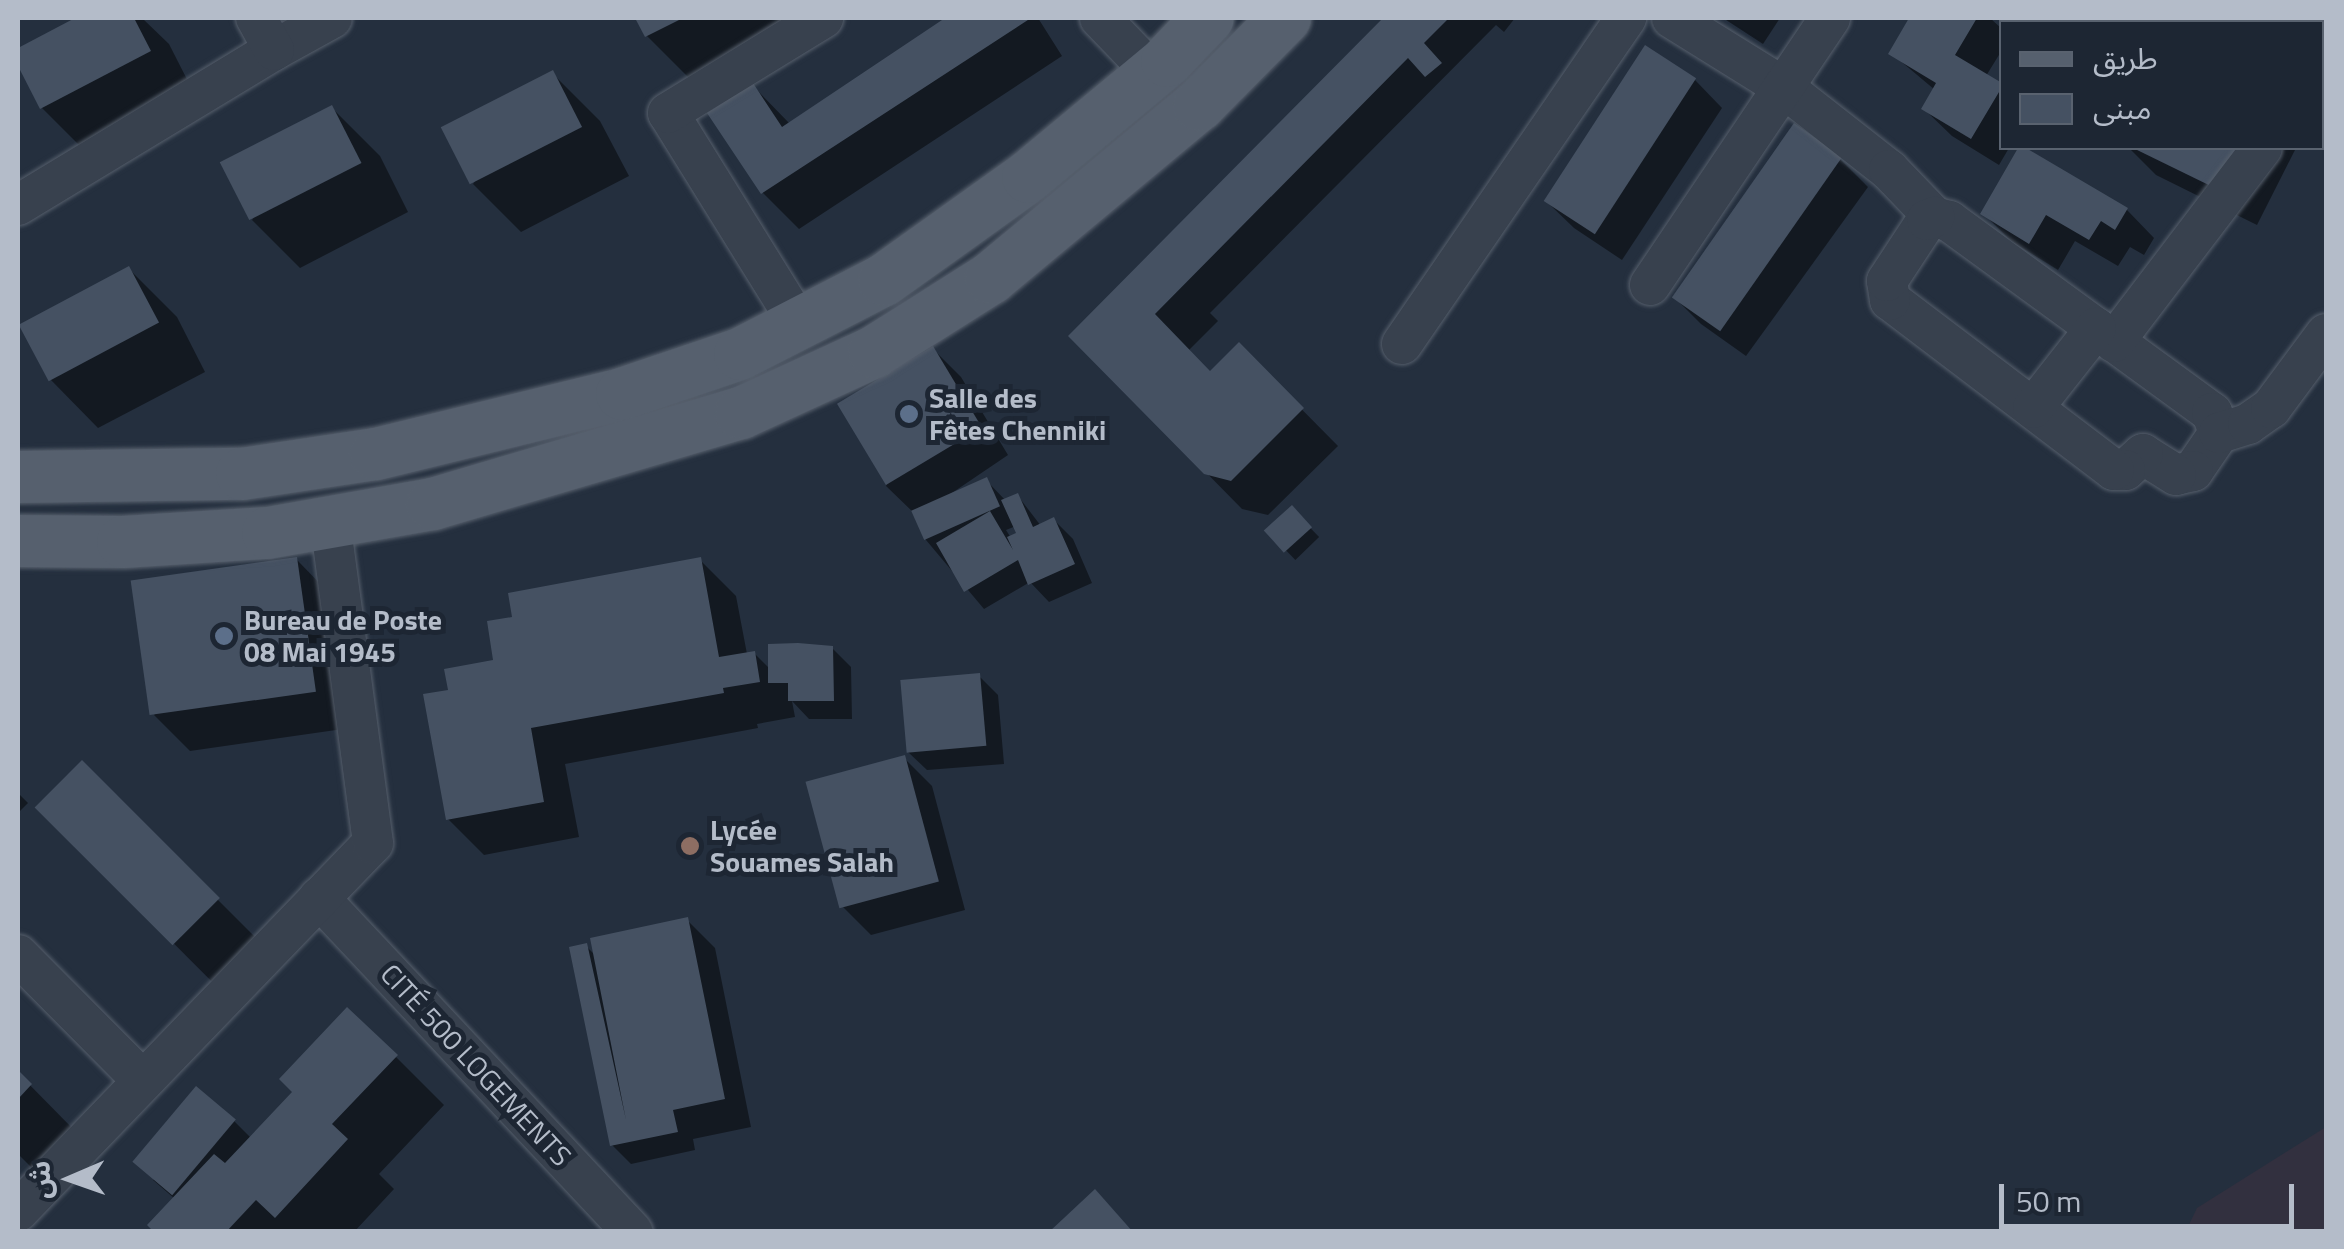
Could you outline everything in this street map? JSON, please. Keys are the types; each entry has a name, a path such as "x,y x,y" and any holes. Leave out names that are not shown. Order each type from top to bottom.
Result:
{"main road":[{"path":"18,477 242,474 376,454 622,394 740,354 884,280 1028,177 1153,73 1208,18"},
{"path":"18,541 123,542 268,533 433,504 741,413 874,352 991,278 1110,184 1199,105 1285,18"}],"street":[{"path":"18,205 265,34 332,18"},
{"path":"799,324 668,113 822,18"},
{"path":"1100,18 1153,73"},
{"path":"1402,344 1626,18"},
{"path":"1672,18 1783,87 1890,170 1934,217 1949,221 2212,413 2219,433"},
{"path":"1650,286 1830,18"},
{"path":"2033,408 2105,335 2260,150"},
{"path":"1934,217 1927,220 1887,281 1890,300 2118,472 2143,454 2176,475 2188,475 2219,433 2248,424 2271,408 2326,334"},
{"path":"18,1210 373,842 330,522"},
{"name":"CITÉ 500 LOGEMENTS","path":"319,898 634,1232"},
{"path":"18,954 143,1081"}],"shaded area":[{"path":"2326,1127 2326,1231 2186,1231 2197,1208"}],"building":[{"path":"75,18 134,18 151,51 40,109 18,66 18,48"},
{"path":"635,18 683,18 645,37"},
{"path":"945,18 1031,18 761,194 707,113 753,83 782,127"},
{"path":"1383,18 1449,18 1424,43 1442,63 1425,77 1408,58 1155,314 1210,371 1239,342 1304,408 1231,481 1204,474 1068,336"},
{"path":"1909,18 1977,18 1955,55 1999,81 1999,92 1971,139 1921,109 1936,83 1888,54"},
{"path":"2055,18 2234,18 2234,20"},
{"path":"1645,45 1696,78 1595,234 1544,201"},
{"path":"553,70 582,127 470,184 441,127"},
{"path":"332,105 362,163 249,220 220,162"},
{"path":"1794,123 1842,157 1720,331 1672,297"},
{"path":"2017,150 2029,150 2128,208 2115,230 2101,221 2089,240 2046,215 2029,244 1980,214"},
{"path":"2137,150 2242,150 2221,191"},
{"path":"129,266 159,323 49,381 19,325"},
{"name":"Salle des Fêtes Chenniki","path":"933,346 982,427 886,485 837,404"},
{"path":"987,477 1000,506 924,540 911,511"},
{"path":"1018,493 1033,527 1054,517 1075,564 1028,585 1018,560 964,592 936,543 990,511 1013,550 1007,537 1016,533 1001,500"},
{"path":"1292,505 1312,527 1284,553 1264,530"},
{"name":"Bureau de Poste 08 Mai 1945","path":"297,557 316,692 150,715 131,580"},
{"path":"701,557 719,657 755,651 760,682 723,688 724,693 531,728 544,802 446,820 423,694 448,690 444,669 493,660 487,621 512,617 508,593"},
{"path":"768,644 833,646 834,701 788,701 788,683 768,683"},
{"path":"980,673 986,746 907,753 900,680"},
{"path":"905,755 939,882 839,908 806,782"},
{"path":"82,760 220,898 173,945 35,807"},
{"path":"688,917 725,1099 673,1110 678,1132 610,1146 569,947 587,943 626,1120 590,938"},
{"path":"347,1007 398,1055 332,1124 348,1139 275,1218 256,1200 226,1232 154,1232 147,1225 214,1154 225,1163 292,1092 279,1079"},
{"path":"18,1070 32,1084 18,1099"},
{"path":"196,1086 236,1119 172,1195 132,1162"},
{"path":"1095,1189 1133,1232 1049,1232"}],"place":[{"name":"Salle des Fêtes Chenniki","path":"909,414"},
{"name":"Bureau de Poste 08 Mai 1945","path":"224,636"},
{"name":"Lycée Souames Salah","path":"690,846"}]}
